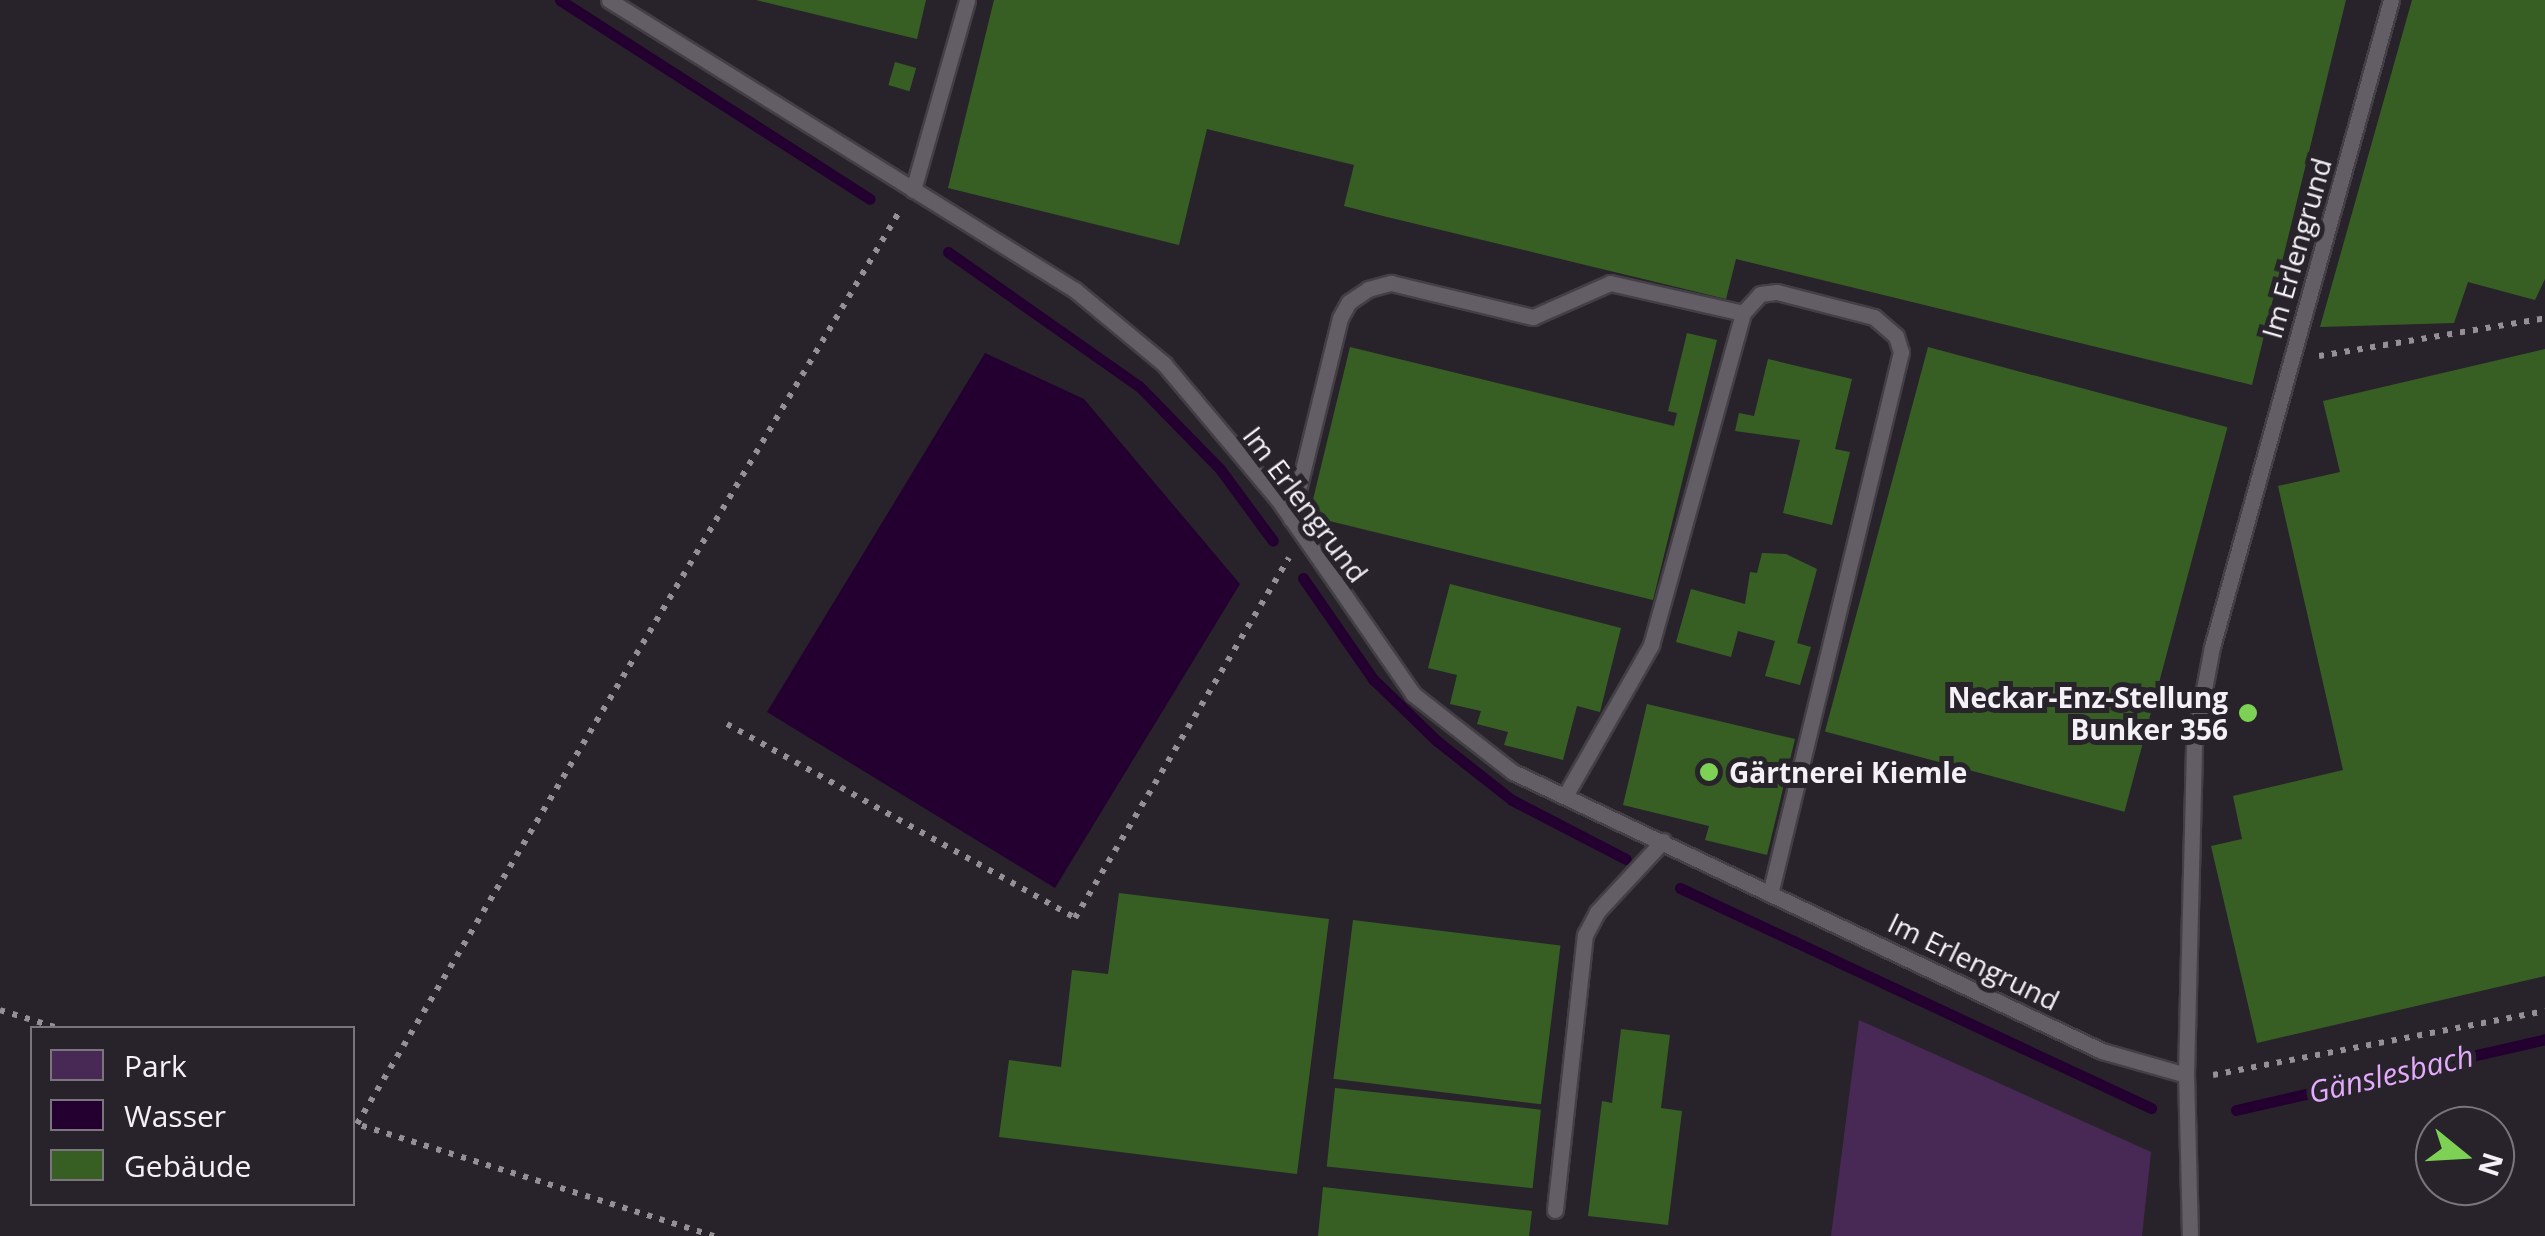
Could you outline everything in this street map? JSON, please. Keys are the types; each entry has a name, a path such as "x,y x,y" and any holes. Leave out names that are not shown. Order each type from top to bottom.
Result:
{"lane":[{"name":"Im Erlengrund","path":"609,0 1075,290 1164,364 1291,519 1413,694 1513,772 1771,890 2102,1051 2186,1075 2194,742 2212,647 2391,0"},
{"path":"912,190 967,0"},
{"path":"1291,519 1340,318 1349,302 1368,289 1391,283 1533,317 1610,283 1743,313"},
{"path":"1565,796 1650,645 1743,313 1760,294 1777,292 1874,317 1896,336 1901,352 1771,890"},
{"path":"1555,1210 1585,936 1598,912 1663,841"},
{"path":"2186,1075 2190,1236"}],"path":[{"path":"714,1236 355,1123 912,190"},
{"path":"2290,361 2545,318"},
{"path":"727,724 1075,918 1302,535"},
{"path":"0,1010 52,1026"},
{"path":"2186,1075 2239,1074 2545,1011"}],"green space":[{"path":"1859,1020 2151,1152 2142,1236 1831,1236"}],"water":[{"path":"985,353 1084,399 1240,584 1055,888 767,712"}],"building":[{"path":"756,0 926,0 917,39"},
{"path":"994,0 2346,0 2252,385 1736,259 1726,299 1383,216 1344,206 1354,165 1207,129 1179,245 948,188"},
{"path":"2412,0 2545,0 2545,279 2535,300 2468,282 2454,323 2320,327"},
{"path":"895,62 916,68 910,91 888,85"},
{"path":"1687,333 1717,340 1653,600 1309,516 1350,347 1674,426 1677,413 1668,411"},
{"path":"1928,347 2227,427 2124,812 1825,731"},
{"path":"2545,349 2545,976 2257,1043 2211,846 2242,839 2233,796 2343,770 2278,486 2340,472 2323,401"},
{"path":"1768,359 1852,379 1835,449 1850,452 1832,525 1783,513 1800,440 1735,431 1739,413 1754,416"},
{"path":"1762,553 1786,554 1817,569 1797,643 1811,647 1800,685 1765,676 1775,641 1738,631 1731,657 1676,642 1691,589 1745,604 1750,572 1757,573"},
{"path":"1450,584 1621,628 1600,712 1577,706 1563,760 1504,745 1508,732 1477,724 1481,711 1450,704 1457,675 1428,668"},
{"name":"Gärtnerei Kiemle","path":"1647,704 1795,739 1767,855 1705,840 1709,826 1623,805"},
{"path":"1119,893 1329,919 1297,1174 999,1137 1009,1060 1061,1067 1072,970 1108,974"},
{"path":"1353,920 1560,945 1541,1104 1334,1079"},
{"path":"1621,1029 1670,1035 1661,1108 1682,1111 1668,1225 1588,1216 1602,1101 1612,1103"},
{"path":"1335,1088 1541,1110 1533,1188 1327,1167"},
{"path":"1323,1187 1532,1211 1529,1236 1318,1236"}],"waterway":[{"path":"560,0 870,199"},
{"path":"948,252 1139,386 1220,469 1273,541"},
{"name":"Gänslesbach","path":"1303,578 1373,679 1437,741 1512,800 1626,859"},
{"path":"1680,888 2151,1108"},
{"name":"Gänslesbach","path":"2236,1110 2545,1039"}],"place":[{"name":"Neckar-Enz-Stellung Bunker 356","path":"2248,713"},
{"name":"Gärtnerei Kiemle","path":"1709,772"}]}
